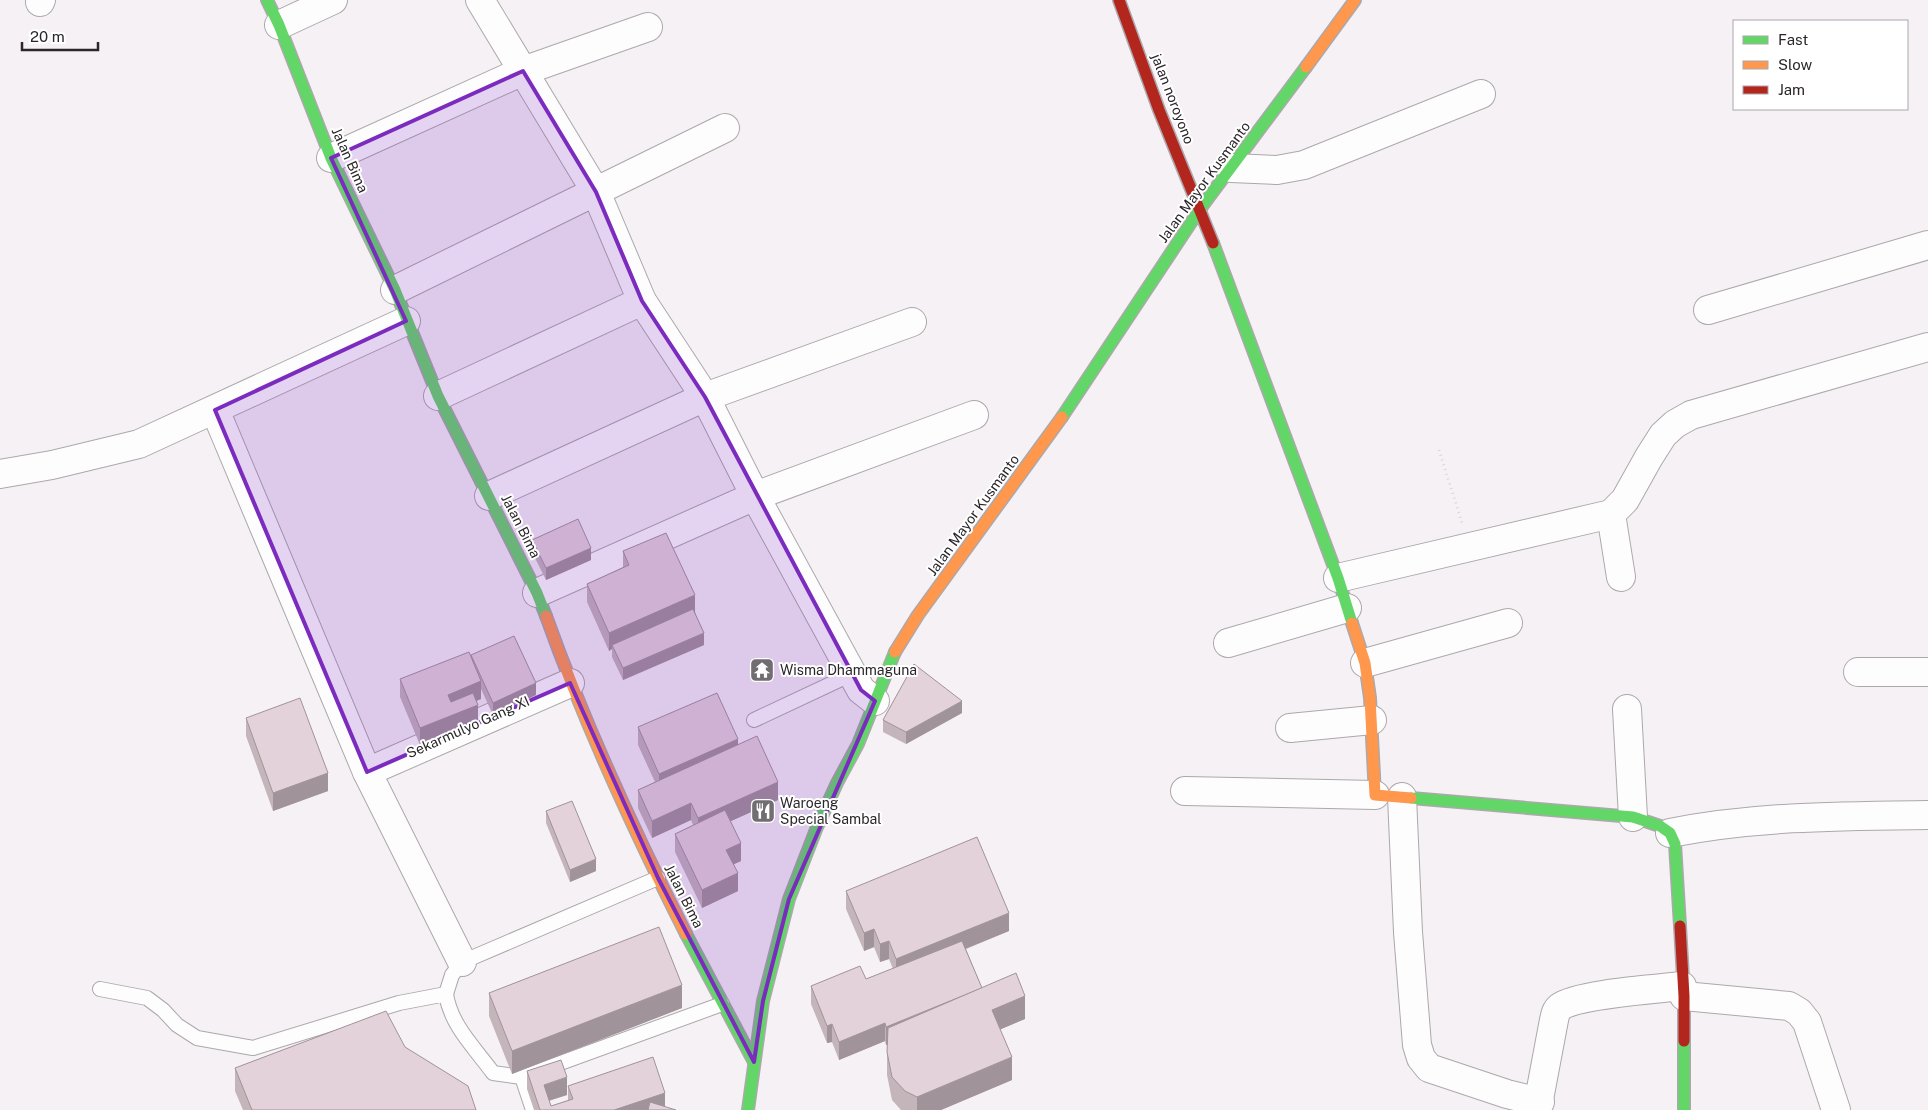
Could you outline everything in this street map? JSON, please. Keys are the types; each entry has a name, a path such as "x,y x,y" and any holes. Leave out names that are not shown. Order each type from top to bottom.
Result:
{"street":[{"name":"Jalan Bima","path":"267,0 279,25 330,158 395,290 438,396 537,593 570,683 658,878 722,1004 754,1062"},
{"path":"279,25 333,0"},
{"path":"480,0 596,192 642,301 705,398 755,496 861,690 875,701"},
{"name":"jalan noroyono","path":"1118,0 1159,110 1200,209 1338,578 1365,663 1372,720 1389,796"},
{"name":"Jalan Mayor Kusmanto","path":"748,1110 763,1001 789,899 817,827 858,744 892,657 918,615 1061,419 1200,209 1276,111 1355,0"},
{"path":"330,158 523,71 648,27"},
{"path":"1231,168 1277,170 1304,164 1481,94"},
{"path":"395,290 725,128"},
{"path":"1708,310 1928,245"},
{"path":"438,396 642,301"},
{"path":"0,474 52,465 139,444 406,321"},
{"path":"488,496 705,398 912,322"},
{"path":"1338,578 1611,514 1625,500 1663,435 1675,424 1691,415 1928,347"},
{"path":"215,410 367,772 462,962"},
{"path":"537,593 755,496 974,415"},
{"path":"1611,514 1621,577"},
{"path":"1228,643 1347,608"},
{"path":"1365,663 1508,623"},
{"path":"1858,672 1928,672"},
{"name":"Sekarmulyo Gang XI","path":"367,772 570,683"},
{"path":"1627,709 1633,817"},
{"path":"1290,728 1372,720"},
{"path":"1185,791 1389,796 1633,817 1660,826 1670,832 1675,844 1683,991 1684,1110"},
{"path":"1389,796 1408,932 1417,1045 1420,1058 1429,1068 1539,1106 1554,1020 1558,1008 1569,1001 1624,992 1683,991 1789,1006 1799,1012 1807,1022 1836,1110"},
{"path":"1670,832 1722,823 1850,816 1928,815"}],"lane":[{"path":"754,720 852,674"},
{"path":"658,878 462,962 452,975 446,994 448,1004 460,1031 493,1073 522,1077 722,1004"},
{"path":"100,989 148,998 163,1010 176,1025 197,1038 253,1048 399,1003 446,994"},
{"path":"522,1077 533,1110"}],"path":[{"path":"1439,450 1469,547"}],"highlighted area":[{"path":"523,71 596,192 642,301 705,397 861,690 875,701 789,899 763,1001 754,1062 658,878 570,683 367,772 215,410 406,321 331,158"}],"building":[{"path":"578,519 591,548 546,568 532,540"},
{"path":"666,533 695,595 609,633 587,584 629,565 623,551"},
{"path":"693,609 704,633 623,668 612,645"},
{"path":"514,636 536,683 493,703 471,655"},
{"path":"469,652 481,681 448,695 451,702 473,693 478,705 420,728 400,679"},
{"path":"914,664 962,701 906,732 883,720"},
{"path":"717,693 738,739 659,774 638,727"},
{"path":"300,698 328,773 273,793 246,718"},
{"path":"757,736 778,782 698,818 691,803 652,821 638,790"},
{"path":"572,801 596,859 570,870 546,811"},
{"path":"725,810 741,843 726,850 738,873 702,890 675,834"},
{"path":"977,837 1009,913 896,959 889,941 880,944 874,929 864,933 846,891"},
{"path":"659,927 682,985 512,1051 489,993"},
{"path":"962,941 982,988 886,1027 885,1023 839,1042 832,1024 827,1026 811,986 860,966 866,979"},
{"path":"1016,973 1025,996 992,1010 1012,1057 917,1097 905,1091 892,1077 887,1052 888,1028"},
{"path":"386,1011 405,1047 468,1086 476,1110 252,1110 235,1068"},
{"path":"653,1057 665,1093 614,1110 540,1110 527,1071 561,1060 567,1077 544,1085 551,1106 573,1099 568,1086"},
{"path":"650,1102 676,1110 648,1110"}],"traffic: fast":[{"path":"267,0 279,25 331,158 395,290 438,396 537,593 546,616"},
{"path":"1062,417 1200,209 1306,67"},
{"path":"1213,243 1338,578 1352,623"},
{"path":"748,1110 763,1001 789,899 817,827 837,783 858,744 895,652"},
{"path":"1411,798 1633,817 1660,826 1670,833 1675,844 1680,926"},
{"path":"686,934 754,1062"},
{"path":"1684,1041 1684,1110"}],"traffic: slow":[{"path":"1306,67 1355,0"},
{"path":"895,652 918,615 1062,417"},
{"path":"546,616 577,697 611,777 686,934"},
{"path":"1352,623 1365,663 1370,698 1375,795 1411,798"}],"traffic: jam":[{"path":"1119,0 1159,110 1213,243"},
{"path":"1680,926 1684,996 1684,1041"}],"place":[{"name":"Wisma Dhammaguna","path":"762,670"},
{"name":"Waroeng Special Sambal","path":"763,811"}]}
